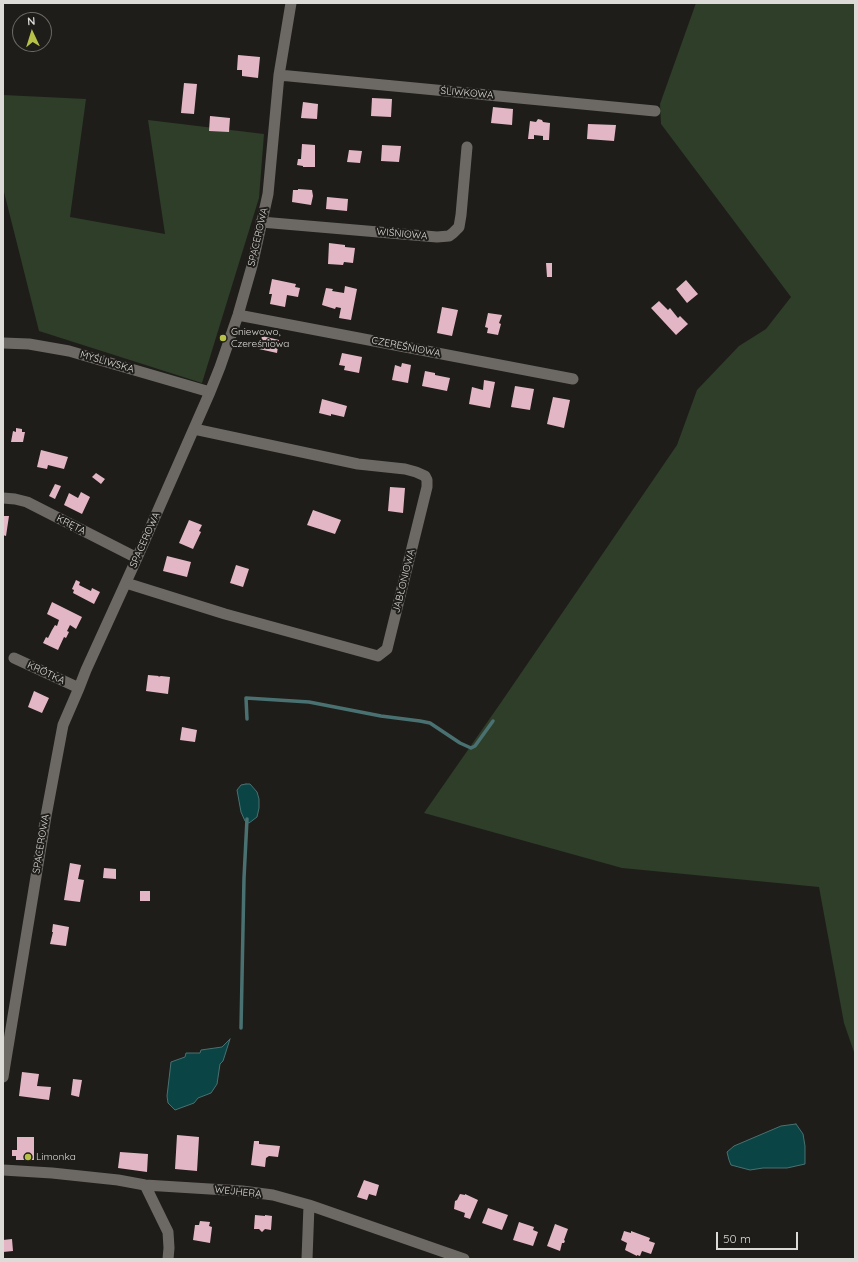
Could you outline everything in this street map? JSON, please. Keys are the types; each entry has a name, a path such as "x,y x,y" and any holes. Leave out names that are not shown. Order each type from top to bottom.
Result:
{"street":[{"name":"SPACEROWA","path":"3,1077 62,725 210,392 238,315 252,266 268,194 279,75 291,3"},
{"name":"ŚLIWKOWA","path":"279,75 656,111"},
{"name":"WIŚNIOWA","path":"262,222 437,237 449,236 459,227 467,147"},
{"name":"CZEREŚNIOWA","path":"238,315 573,379"},
{"name":"MYŚLIWSKA","path":"3,343 28,344 69,351 210,392"},
{"name":"JABŁONIOWA","path":"126,583 225,614 378,656 387,649 427,487 427,480 425,476 405,469 358,464 194,429"},
{"name":"KRĘTA","path":"3,498 27,502 137,558"},
{"name":"KRÓTKA","path":"14,658 79,688"},
{"name":"WEJHERA","path":"3,1170 52,1173 118,1180 145,1185 242,1191 273,1195 309,1205 464,1259"},
{"path":"145,1185 168,1232 168,1259"},
{"path":"307,1259 309,1205"}],"green space":[{"path":"696,3 855,3 855,1055 844,1023 819,887 622,868 424,813 677,445 697,390 739,346 766,329 791,297 661,124 660,104"},
{"path":"3,95 86,99 70,217 165,234 148,120 264,134 259,198 202,383 39,331 3,188"}],"water":[{"path":"250,784 257,792 259,799 257,817 249,823 245,821 241,812 237,790 241,785"},
{"path":"230,1039 223,1061 220,1064 217,1084 211,1093 198,1098 194,1103 175,1110 168,1103 167,1096 171,1062 185,1057 186,1053 200,1053 201,1050 222,1047"},
{"path":"796,1124 803,1134 805,1164 787,1168 763,1168 750,1170 731,1165 727,1152 734,1146 781,1126"}],"building":[{"path":"238,55 260,57 258,78 242,76 242,70 237,70"},
{"path":"184,83 197,84 194,114 181,113"},
{"path":"372,98 392,99 391,117 371,116"},
{"path":"303,102 318,104 317,119 301,118"},
{"path":"493,107 513,109 512,125 491,123"},
{"path":"210,116 230,118 229,132 209,131"},
{"path":"538,119 542,120 543,122 550,123 549,140 543,140 543,136 534,135 534,139 528,139 530,121 536,122"},
{"path":"588,124 616,125 614,141 587,139"},
{"path":"302,144 315,145 315,167 303,167 297,165 298,159 301,159"},
{"path":"382,145 401,146 399,162 381,161"},
{"path":"349,150 362,151 360,163 347,162"},
{"path":"293,190 312,190 313,196 311,205 292,202"},
{"path":"327,197 348,199 347,211 326,209"},
{"path":"329,243 355,248 353,263 344,262 343,265 328,264"},
{"path":"546,263 552,263 552,277 547,277"},
{"path":"272,279 296,284 295,287 300,288 298,297 287,295 285,307 270,304 272,294 269,294"},
{"path":"686,280 698,294 687,303 676,289"},
{"path":"345,286 357,289 351,320 339,318 341,308 336,307 335,309 322,305 326,288 333,289 332,291 344,293"},
{"path":"659,301 668,310 670,308 678,318 680,316 688,324 676,335 651,308"},
{"path":"442,307 458,310 452,336 437,333"},
{"path":"488,313 502,315 499,323 501,324 498,335 487,333 488,328 485,327"},
{"path":"262,336 279,340 277,353 259,349"},
{"path":"342,353 362,357 359,373 344,370 345,366 339,365"},
{"path":"402,363 411,365 408,383 392,380 395,365 401,367"},
{"path":"425,371 450,378 447,391 422,386"},
{"path":"484,380 495,382 490,408 469,404 472,387 483,390"},
{"path":"515,386 534,389 530,410 511,407"},
{"path":"553,397 570,400 564,428 547,424"},
{"path":"322,399 347,406 344,417 319,413"},
{"path":"16,428 22,429 22,432 25,432 23,442 11,442 13,431 16,432"},
{"path":"41,450 68,457 64,469 48,465 47,469 37,467"},
{"path":"96,473 105,479 101,484 92,477"},
{"path":"55,484 61,486 55,499 49,496"},
{"path":"390,487 405,488 403,513 388,511"},
{"path":"81,492 90,497 82,514 64,505 69,493 78,498"},
{"path":"313,510 341,520 335,534 307,525"},
{"path":"3,516 9,516 6,536 3,535"},
{"path":"189,520 202,525 199,531 201,532 193,549 179,543"},
{"path":"167,556 191,562 187,577 163,571"},
{"path":"236,565 249,569 243,587 230,583"},
{"path":"76,580 80,582 79,585 91,591 92,588 100,592 94,604 73,593 74,590 72,589"},
{"path":"52,602 82,617 76,629 70,625 67,631 69,632 66,638 64,637 58,650 43,643 46,637 48,638 55,625 57,626 59,620 47,614"},
{"path":"148,675 170,677 168,694 146,691"},
{"path":"34,691 49,698 42,713 28,707"},
{"path":"182,727 197,730 195,742 180,740"},
{"path":"70,863 81,865 78,879 84,880 80,902 64,900"},
{"path":"104,868 116,869 116,879 103,878"},
{"path":"140,891 150,891 150,901 140,901"},
{"path":"53,924 69,927 66,946 50,944"},
{"path":"22,1072 39,1074 37,1086 51,1087 49,1100 19,1096"},
{"path":"73,1079 82,1080 79,1097 71,1095"},
{"path":"177,1135 199,1137 197,1171 175,1169"},
{"path":"17,1137 34,1137 34,1160 16,1160 16,1156 12,1156 12,1150 17,1150"},
{"path":"254,1141 259,1141 259,1144 280,1146 278,1157 269,1156 266,1158 265,1167 251,1165"},
{"path":"120,1152 148,1154 147,1172 118,1168"},
{"path":"364,1180 379,1185 376,1196 369,1194 367,1200 357,1197"},
{"path":"460,1194 465,1194 478,1200 470,1219 464,1217 465,1213 454,1209 455,1201"},
{"path":"488,1208 508,1215 502,1230 482,1223"},
{"path":"255,1215 272,1216 271,1230 265,1229 262,1232 259,1229 254,1229"},
{"path":"200,1221 210,1222 209,1226 212,1227 210,1243 193,1240 195,1225 199,1225"},
{"path":"519,1222 534,1227 533,1230 538,1232 533,1246 513,1240"},
{"path":"555,1224 568,1229 564,1240 565,1241 562,1243 560,1251 547,1246"},
{"path":"624,1231 631,1233 631,1231 650,1238 649,1241 655,1243 651,1254 642,1251 640,1256 637,1256 625,1250 627,1243 621,1240"},
{"path":"12,1239 13,1251 3,1252 3,1240"}],"waterway":[{"path":"247,719 246,698 309,702 381,716 430,723 460,743 471,748 475,746 493,721"},
{"path":"241,1028 244,878 247,819"}],"place":[{"name":"Gniewowo, Czereśniowa","path":"223,338"},
{"name":"Limonka","path":"28,1157"}]}
